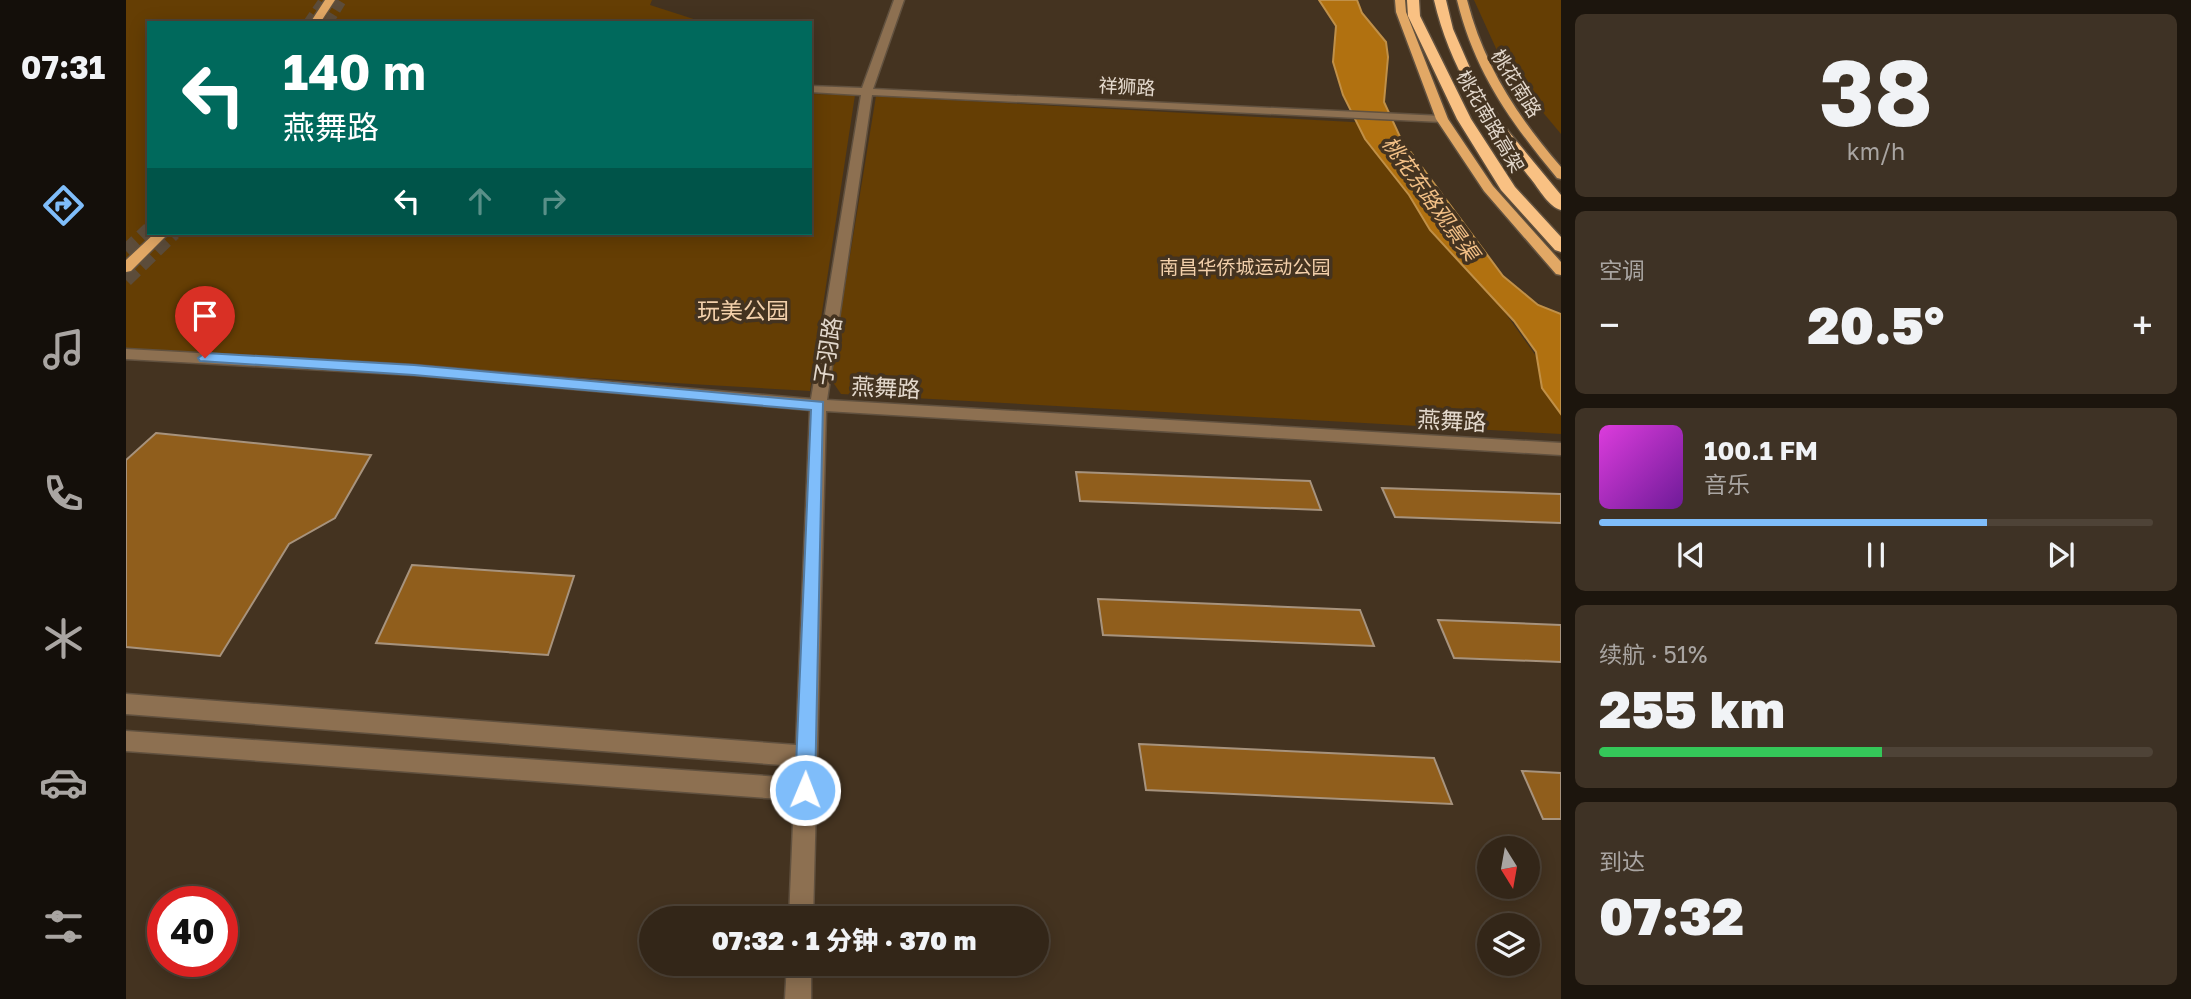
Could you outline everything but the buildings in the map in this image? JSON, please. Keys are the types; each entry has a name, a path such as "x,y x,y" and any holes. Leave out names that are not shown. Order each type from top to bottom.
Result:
{"highway":[{"name":"桃花南路高架","path":"1413,0 1414,16 1464,120 1509,190 1561,247"},
{"name":"桃花南路高架","path":"1440,0 1446,29 1471,83 1511,145 1561,205"}],"main road":[{"path":"315,21 330,0"},
{"path":"1400,0 1401,12 1442,119 1488,188 1561,271"},
{"name":"桃花南路","path":"1462,0 1478,60 1513,117 1561,175"},
{"path":"126,268 160,235"}],"street":[{"name":"子羽路","path":"801,906 818,405 867,90 898,0"},
{"name":"祥狮路","path":"812,89 1442,119"},
{"name":"燕舞路","path":"126,354 414,370 818,405 1561,449"},
{"path":"126,704 805,756"},
{"path":"126,741 805,790"},
{"path":"798,999 799,976"}],"green space":[{"name":"玩美公园","path":"126,0 652,0 650,5 700,21 147,21 147,235 812,235 812,94 855,95 810,391 126,351"},
{"path":"1474,0 1561,0 1561,134 1504,66"},
{"name":"南昌华侨城运动公园","path":"876,96 1370,123 1558,387 1561,393 1561,434 841,394 830,378"}],"water":[{"name":"桃花东路观景渠","path":"1319,0 1357,0 1362,13 1386,42 1388,57 1384,102 1401,139 1503,276 1538,305 1561,314 1561,414 1542,388 1536,352 1514,321 1430,230 1409,195 1365,139 1343,95 1333,62 1336,26"}],"tunnel":[{"path":"309,21 324,0"},
{"path":"329,21 342,0"},
{"path":"126,251 147,231"},
{"path":"126,280 172,235"}],"route":[{"path":"205,358 414,370 818,405 805,790"}]}
